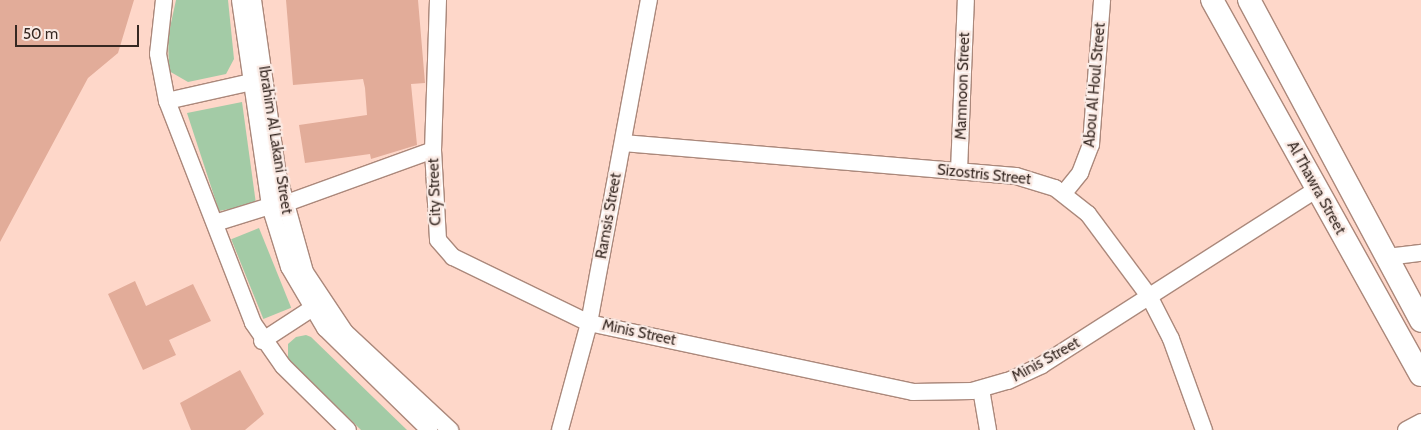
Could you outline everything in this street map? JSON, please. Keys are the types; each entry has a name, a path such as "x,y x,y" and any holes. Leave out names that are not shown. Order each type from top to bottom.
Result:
{"main road":[{"name":"Al Thawra Street","path":"1212,0 1421,375"},
{"name":"Al Thawra Street","path":"1249,0 1421,321"}],"street":[{"path":"164,0 158,54 167,101 262,341 348,430"},
{"name":"Ibrahim Al Lakani Street","path":"240,0 251,82 277,205 302,265 324,306 350,337 450,430"},
{"name":"Ibrahim Al Lakani Street","path":"253,0 277,205 285,256 311,309 341,346 429,430"},
{"name":"City Street","path":"438,0 433,150 435,228 444,249 589,323"},
{"name":"Ramsis Street","path":"560,430 589,323 649,0"},
{"name":"Mamnoon Street","path":"959,171 966,0"},
{"name":"Abou Al Houl Street","path":"1064,193 1083,168 1091,144 1102,0"},
{"path":"167,101 251,82"},
{"name":"Sizostris Street","path":"622,143 1027,177 1064,193 1088,214 1148,296 1171,339 1204,430"},
{"path":"214,223 277,205 433,150"},
{"name":"Minis Street","path":"589,323 914,392 982,389 1034,370 1317,189"},
{"path":"1387,257 1421,253"},
{"path":"262,341 311,309"},
{"path":"982,389 988,430"},
{"path":"1406,430 1421,422"}],"green space":[{"path":"176,0 228,0 234,59 226,74 188,82 169,71 168,37"},
{"path":"242,102 256,204 219,211 187,113"},
{"path":"259,228 291,308 263,319 231,239"},
{"path":"306,335 311,337 407,430 361,430 288,359 288,344 296,337"}],"building":[{"path":"0,0 134,0 118,53 88,78 0,242"},
{"path":"286,0 418,0 425,83 411,84 417,145 371,159 370,154 305,163 299,125 367,115 365,88 363,79 293,85"},
{"path":"135,281 146,306 193,284 211,321 169,340 176,355 143,370 108,294"},
{"path":"240,370 264,414 245,430 191,430 180,403"}]}
